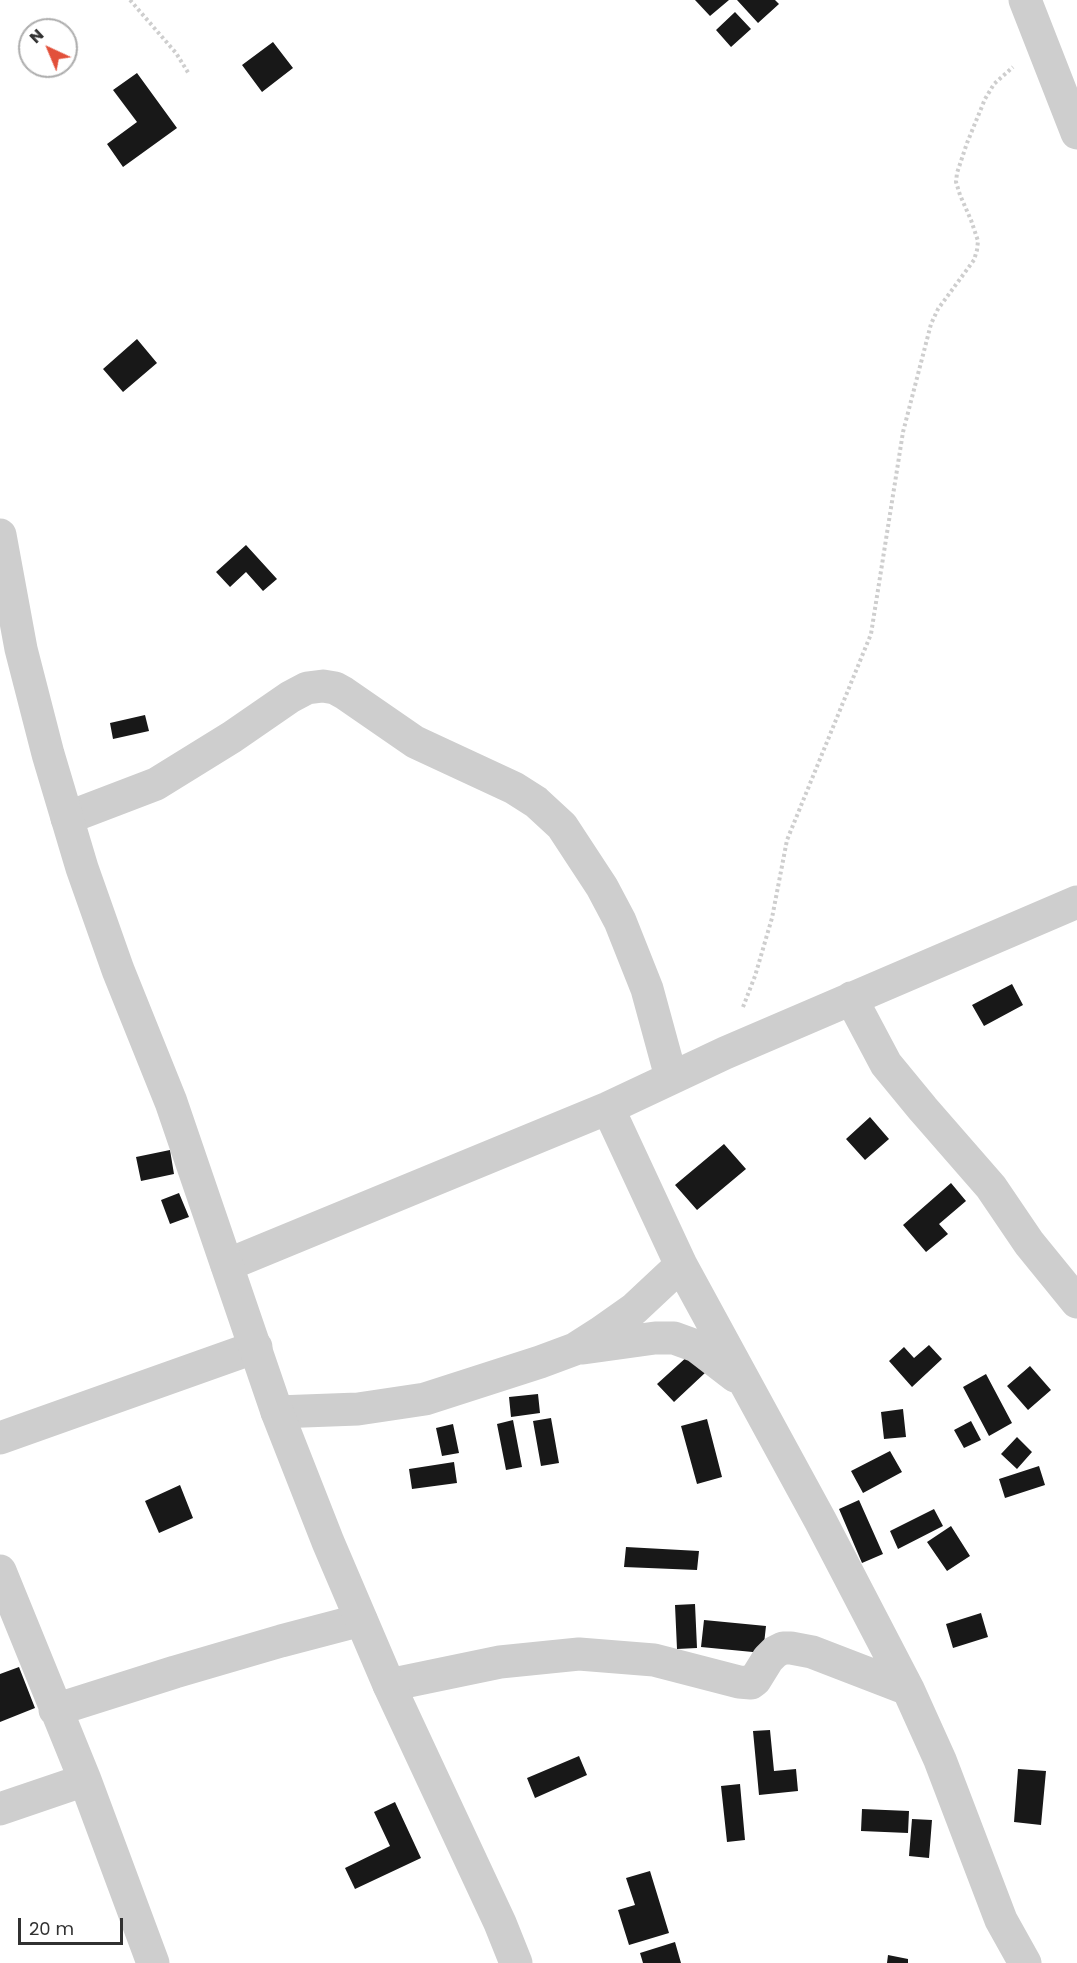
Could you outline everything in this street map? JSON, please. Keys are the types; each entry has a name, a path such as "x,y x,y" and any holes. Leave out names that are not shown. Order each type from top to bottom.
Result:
{"street":[{"path":"1025,0 1077,133"},
{"path":"0,535 21,649 48,754 82,868 118,970 171,1102 278,1412 361,1620 500,1923 516,1963"},
{"path":"67,819 156,783 307,688 323,686 335,688 415,742 514,788 536,802 562,826 585,860 620,921 647,989 671,1077"},
{"path":"227,1265 608,1108 725,1053 1077,903"},
{"path":"851,998 886,1064 991,1187 1029,1243 1077,1302"},
{"path":"608,1108 681,1265 820,1520 908,1689 940,1760 1001,1920 1025,1963"},
{"path":"575,1349 634,1309 681,1265"},
{"path":"278,1412 358,1409 425,1399 575,1349 655,1338 674,1338 696,1346 745,1385"},
{"path":"0,1438 256,1347"},
{"path":"0,1571 85,1780 153,1963"},
{"path":"55,1710 186,1669 361,1620"},
{"path":"389,1685 500,1662 579,1654 654,1660 739,1682 752,1683 775,1652 783,1648 791,1648 812,1652 908,1689"},
{"path":"0,1809 85,1780"}],"path":[{"path":"130,0 176,53 189,74"},
{"path":"725,1053 755,976 772,918 787,840 796,814 871,634 903,432 931,324 938,309 974,260 977,250 978,241 960,195 956,182 957,173 978,115 994,84 1041,44"}],"building":[{"path":"695,0 729,0 710,16"},
{"path":"737,0 775,0 779,4 758,23"},
{"path":"735,12 751,29 731,47 716,30"},
{"path":"273,42 293,68 262,92 242,65"},
{"path":"137,73 177,128 123,167 107,144 137,122 113,90"},
{"path":"137,339 157,363 123,392 103,369"},
{"path":"246,545 277,579 263,591 246,572 230,587 216,572"},
{"path":"145,715 149,731 113,739 110,723"},
{"path":"1012,984 1023,1005 984,1026 972,1005"},
{"path":"870,1117 889,1139 865,1160 846,1139"},
{"path":"724,1144 746,1169 697,1210 675,1185"},
{"path":"170,1150 174,1174 141,1181 136,1157"},
{"path":"951,1183 966,1201 939,1224 948,1234 926,1252 903,1225"},
{"path":"179,1193 189,1217 170,1224 161,1200"},
{"path":"929,1345 942,1359 912,1387 889,1361 904,1347 914,1358"},
{"path":"689,1355 706,1372 674,1402 657,1384"},
{"path":"1030,1366 1051,1390 1028,1410 1007,1386"},
{"path":"986,1374 1012,1423 989,1436 963,1387"},
{"path":"538,1394 540,1413 511,1417 509,1397"},
{"path":"903,1409 906,1437 884,1439 881,1412"},
{"path":"551,1418 559,1463 541,1466 533,1421"},
{"path":"707,1419 722,1477 697,1484 681,1426"},
{"path":"513,1420 522,1467 506,1470 497,1424"},
{"path":"971,1421 981,1440 964,1448 954,1430"},
{"path":"453,1424 459,1453 442,1456 436,1428"},
{"path":"1017,1437 1032,1452 1017,1469 1001,1454"},
{"path":"890,1451 902,1472 863,1493 851,1471"},
{"path":"454,1462 457,1483 412,1489 409,1469"},
{"path":"1039,1466 1045,1485 1005,1498 999,1479"},
{"path":"180,1485 193,1518 159,1533 145,1501"},
{"path":"859,1500 883,1554 862,1563 839,1509"},
{"path":"934,1509 943,1526 898,1549 890,1531"},
{"path":"951,1526 970,1556 947,1571 927,1542"},
{"path":"626,1547 699,1551 697,1570 624,1567"},
{"path":"695,1604 697,1648 677,1649 675,1605"},
{"path":"981,1613 988,1637 953,1648 946,1624"},
{"path":"704,1620 766,1626 763,1653 701,1647"},
{"path":"19,1667 35,1708 0,1722 0,1674"},
{"path":"770,1730 774,1771 796,1769 798,1791 759,1795 753,1731"},
{"path":"579,1756 587,1775 535,1798 527,1778"},
{"path":"1018,1769 1046,1771 1041,1825 1014,1822"},
{"path":"740,1784 745,1840 727,1842 721,1786"},
{"path":"395,1802 421,1858 355,1889 345,1868 390,1846 374,1812"},
{"path":"862,1809 909,1811 908,1833 861,1831"},
{"path":"912,1819 932,1820 929,1858 909,1856"},
{"path":"650,1871 669,1933 629,1945 618,1910 635,1905 626,1878"},
{"path":"675,1942 681,1963 643,1963 640,1953"},
{"path":"888,1955 908,1959 908,1963 887,1963"}]}
